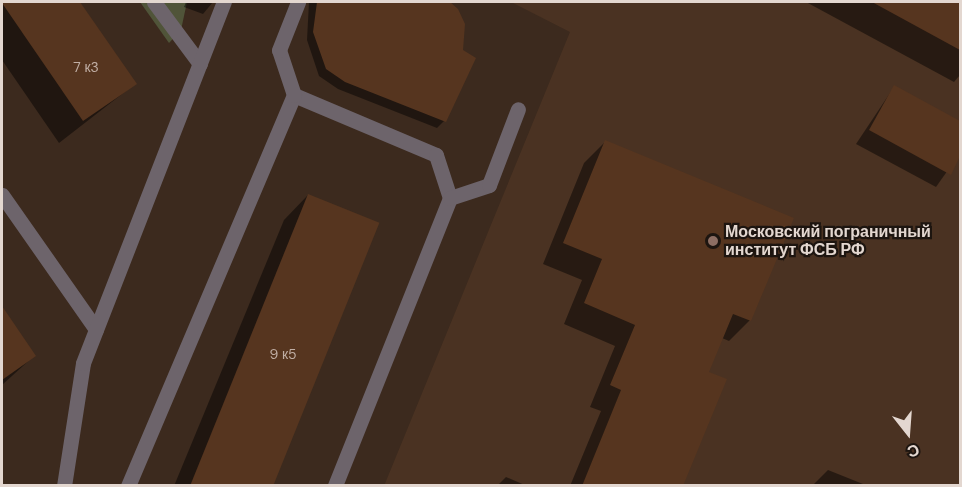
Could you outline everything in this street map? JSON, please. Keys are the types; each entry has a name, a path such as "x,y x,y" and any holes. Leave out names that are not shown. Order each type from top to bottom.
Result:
{"lane":[{"path":"154,2 200,64"},
{"path":"64,486 82,363 224,2"},
{"path":"128,486 294,95 279,50 298,2"},
{"path":"294,95 436,155 450,198 335,486"},
{"path":"450,198 489,185 518,109"},
{"path":"2,195 96,329"}],"shaded area":[{"name":"Московский пограничный институт ФСБ РФ","path":"511,2 960,2 960,485 384,486 570,32"}],"green space":[{"path":"140,2 187,2 181,30 169,43"}],"building":[{"path":"80,2 137,84 83,121 2,3"},
{"path":"317,2 450,2 458,9 465,24 463,50 476,58 446,122 345,82 326,69 313,32"},
{"path":"872,2 960,2 960,50"},
{"path":"894,85 960,121 960,156 951,175 869,130"},
{"path":"605,140 794,218 751,321 733,314 709,372 727,379 683,486 582,486 621,390 610,385 635,325 584,303 602,259 563,243"},
{"path":"308,194 379,223 273,486 190,486"},
{"path":"2,306 36,356 2,380"}],"place":[{"name":"Московский пограничный институт ФСБ РФ","path":"713,241"}]}
